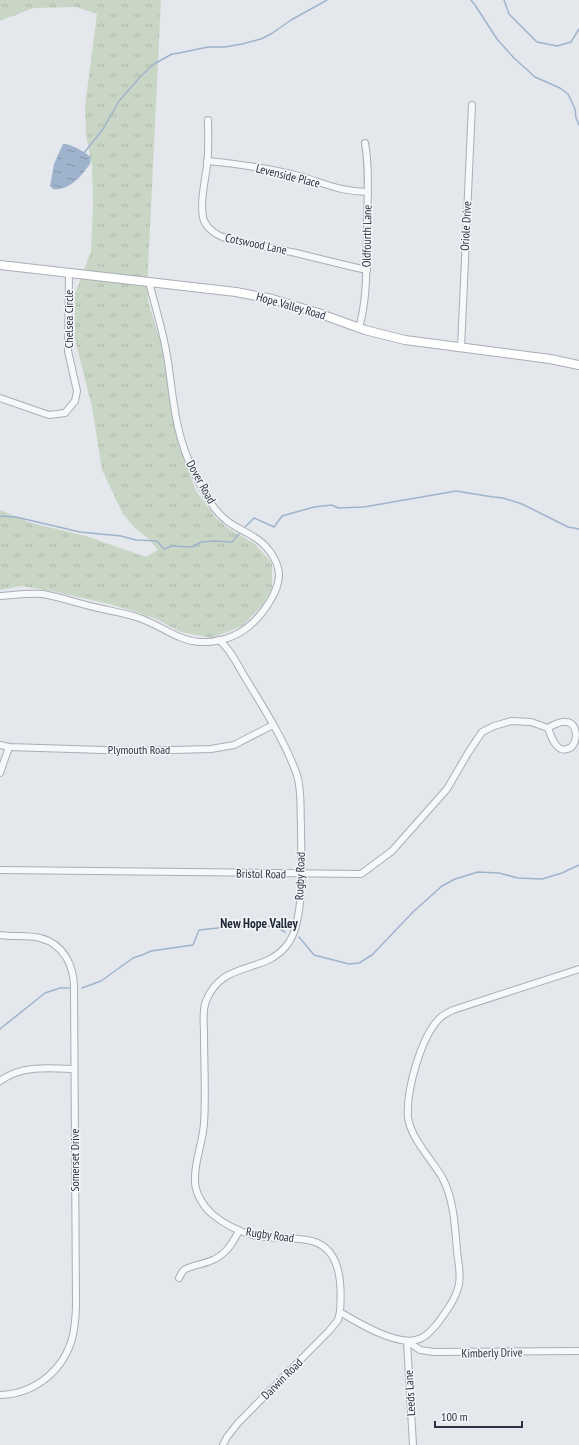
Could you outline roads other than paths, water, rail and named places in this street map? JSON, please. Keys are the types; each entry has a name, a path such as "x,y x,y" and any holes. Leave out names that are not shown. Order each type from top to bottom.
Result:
{"main road":[{"name":"Hope Valley Road","path":"0,265 260,296 299,307 359,328 405,340 579,364"}],"street":[{"name":"Oriole Drive","path":"461,348 472,105"},
{"name":"Cotswood Lane","path":"208,120 207,161 203,211 204,221 211,230 218,236 228,239 296,252 367,270"},
{"name":"Oldfourth Lane","path":"359,328 363,314 367,270 368,157 365,143"},
{"name":"Levenside Place","path":"207,161 230,163 278,171 347,191 368,192"},
{"name":"Chelsea Circle","path":"0,398 49,415 65,413 75,400 77,391 69,359 67,342 69,273"},
{"name":"Dover Road","path":"0,596 35,594 58,598 135,617 155,624 189,640 200,642 227,638 244,630 258,619 268,605 277,588 279,573 278,566 271,553 256,538 231,524 220,515 208,498 186,454 174,410 165,343 149,282"},
{"name":"Rugby Road","path":"219,640 226,645 273,725 286,748 297,776 299,785 301,874 300,901 296,925 290,940 285,947 267,960 222,978 213,987 205,1005 204,1123 202,1143 196,1165 195,1188 200,1200 209,1212 230,1227 239,1231 264,1236 312,1241 327,1249 333,1257 340,1276 340,1312"},
{"name":"Bristol Road","path":"0,870 361,874 392,850 447,789 482,732 494,726 511,721 531,722 548,728"},
{"path":"561,722 573,723 577,728 578,733 576,746 562,750 557,747 548,728 561,722"},
{"name":"Plymouth Road","path":"0,745 134,751 211,749 234,745 273,725"},
{"path":"0,773 9,746"},
{"name":"Somerset Drive","path":"0,935 47,940 56,946 66,956 72,971 74,984 76,1304 74,1333 62,1361 53,1372 30,1388 0,1395"},
{"path":"340,1312 386,1336 408,1341 416,1340 432,1329 446,1311 454,1298 459,1284 460,1277 453,1215 448,1194 442,1178 412,1130 409,1118 410,1094 421,1046 428,1033 440,1018 453,1010 579,969"},
{"path":"0,1081 26,1069 74,1069"},
{"path":"178,1278 184,1270 190,1267 216,1259 233,1243 239,1231"},
{"name":"Darwin Road","path":"223,1445 227,1437 238,1423 330,1331 338,1320 340,1312"},
{"name":"Kimberly Drive","path":"408,1341 420,1350 434,1352 579,1352"},
{"name":"Leeds Lane","path":"408,1341 413,1445"}],"water":[{"path":"63,144 73,146 91,157 90,164 79,178 70,185 65,188 53,189 50,186 54,164"}],"waterway":[{"path":"84,153 103,129 119,101 154,64 172,54 208,47 225,47 261,39 327,0"},
{"path":"471,0 497,39 514,58 535,77 560,88 568,94 575,109 576,118 579,125"},
{"path":"504,0 509,14 537,42 557,46 571,42 579,29"},
{"path":"245,527 254,518 274,527 282,516 314,507 332,505 338,508 364,507 456,491 503,498 522,504 568,527 579,529"},
{"path":"0,516 16,517 80,532 121,536 136,540 157,541 164,549 172,546 192,547 201,542 232,542 239,534"},
{"path":"299,937 314,955 349,964 359,963 372,955 413,912 442,886 455,879 478,872 499,873 518,878 542,879 562,873 579,865"},
{"path":"82,988 101,981 133,958 151,951 193,945 199,930 245,925 276,927 285,932"},
{"path":"0,1029 45,993 60,988 69,988"}],"district":[{"name":"New Hope Valley","path":"259,923"}]}
